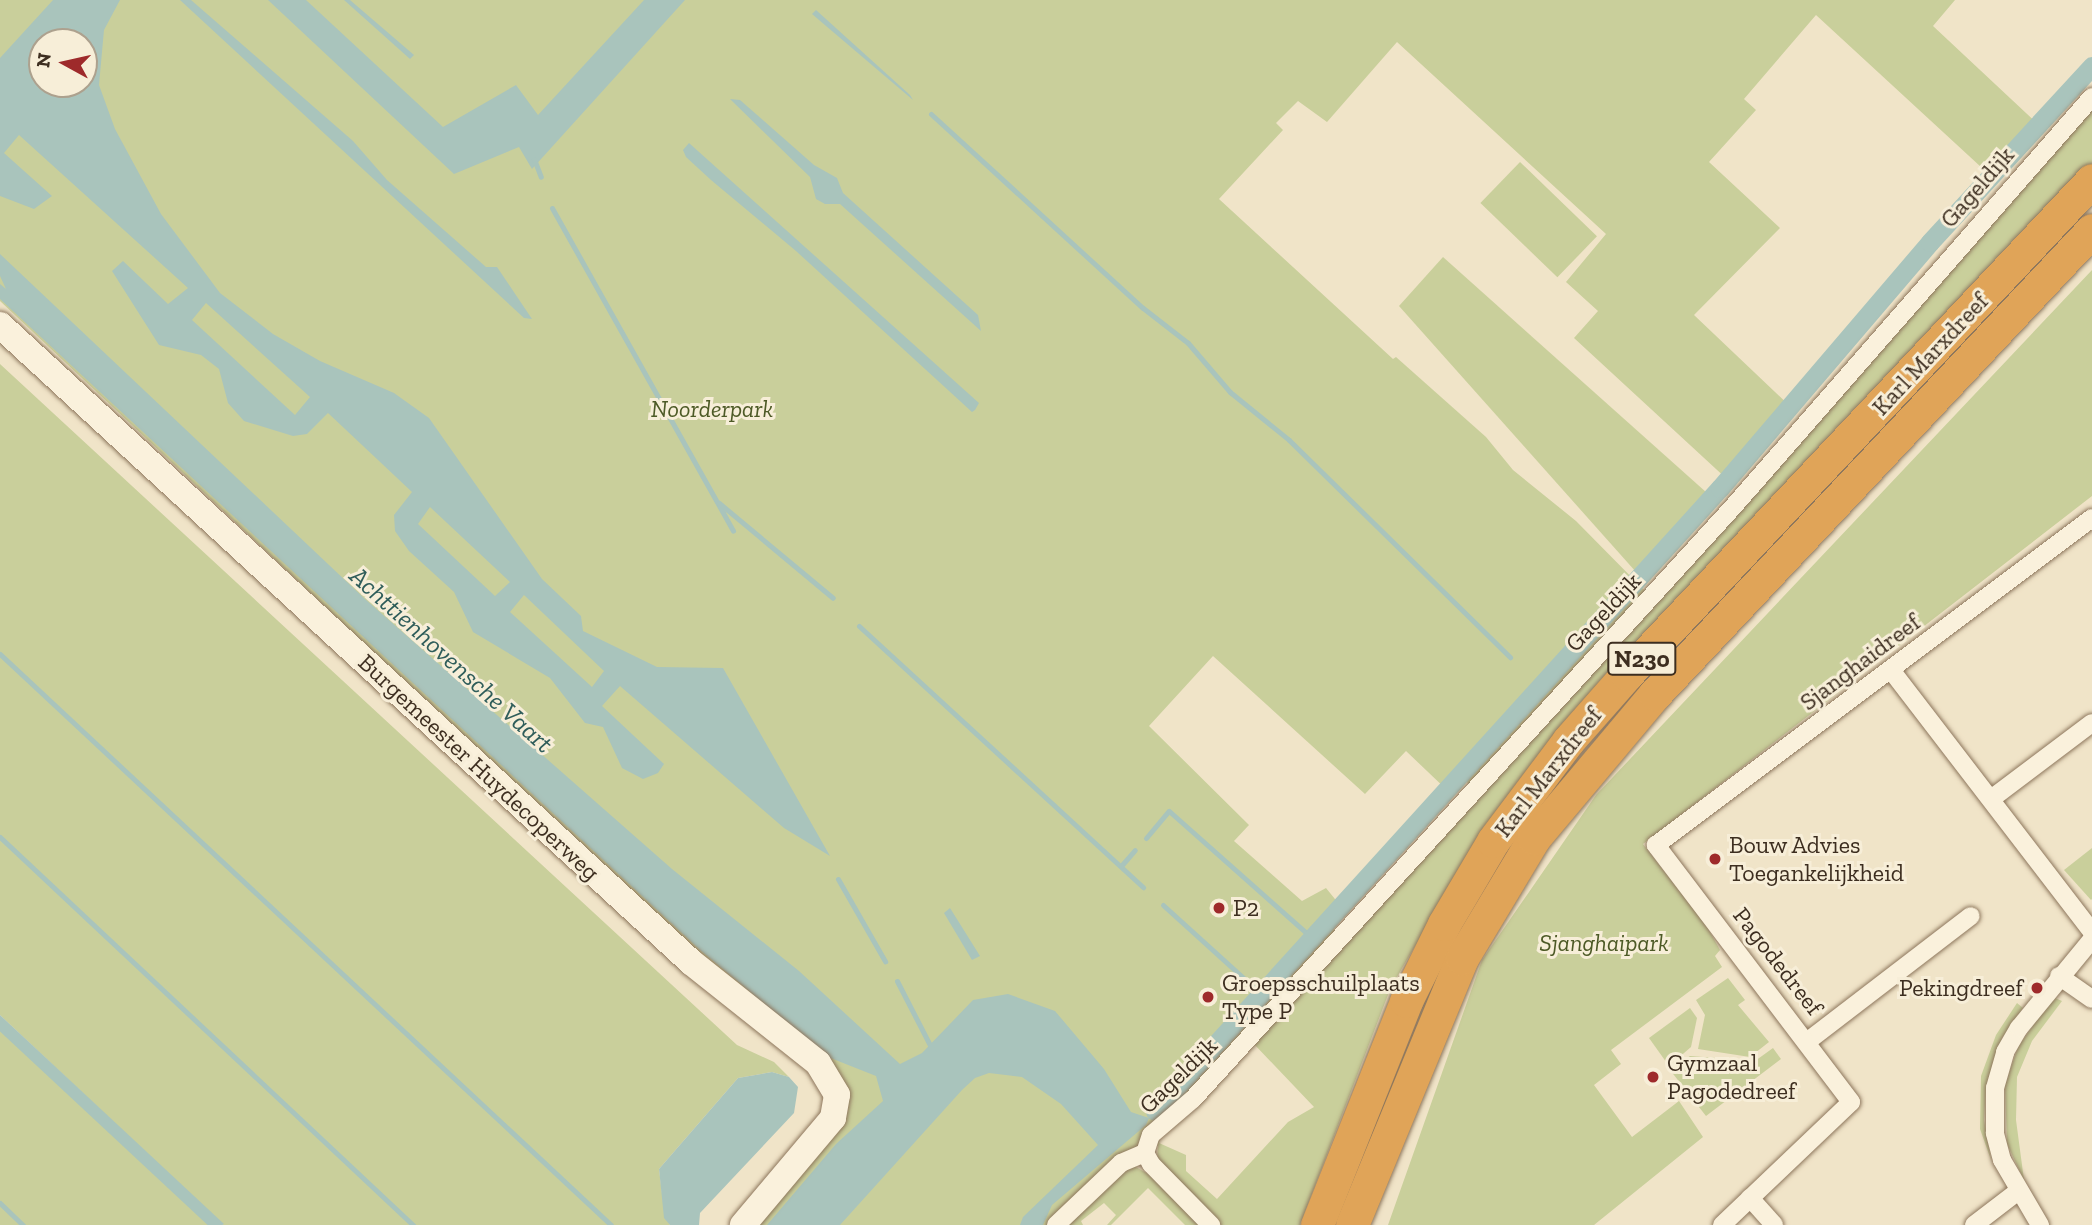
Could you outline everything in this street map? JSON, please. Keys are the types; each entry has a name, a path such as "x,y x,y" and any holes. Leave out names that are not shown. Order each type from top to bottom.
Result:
{"highway":[{"name":"Karl Marxdreef","path":"1317,1225 1406,1001 1444,924 1493,841 1568,741 1628,674 2092,180"},
{"name":"Karl Marxdreef","path":"1352,1225 1462,958 1534,838 1588,768 1655,694 2092,230"}],"street":[{"name":"Gageldijk","path":"1211,1225 1150,1164 1145,1153 1151,1135 1193,1099 1339,934 1733,507 2092,97"},
{"name":"Burgemeester Huydecoperweg","path":"0,325 691,962 818,1063 837,1095 834,1118 743,1225"},
{"name":"Sjanghaidreef","path":"1656,845 2092,518"},
{"path":"1891,670 2092,932"},
{"path":"1991,799 2092,723"},
{"name":"Pagodedreef","path":"1656,845 1808,1041 1851,1102 1750,1198"},
{"name":"Pagodedreef","path":"1808,1041 1970,916"},
{"path":"2040,1225 2017,1192 1996,1133 1996,1079 2012,1039 2059,975 2092,939"},
{"path":"2059,975 2092,999"},
{"name":"Gageldijk","path":"1056,1225 1122,1163 1145,1153"},
{"path":"1974,1225 2017,1192"},
{"path":"1722,1225 1750,1198 1774,1225"}],"green space":[{"name":"Noorderpark","path":"0,0 1955,0 1933,26 2040,126 1994,179 1816,15 1744,99 1756,110 1709,162 1780,228 1694,315 1795,411 1729,481 1574,338 1598,311 1566,282 1606,234 1397,42 1327,122 1298,101 1276,123 1283,130 1219,199 1393,359 1396,357 1486,437 1513,470 1576,521 1650,596 1474,788 1462,778 1449,792 1406,751 1365,794 1213,656 1149,726 1249,825 1234,841 1302,901 1326,888 1343,909 1329,925 1339,934 1162,1126 1159,1143 1186,1155 1186,1171 1217,1199 1288,1122 1314,1107 1253,1043 2092,107 2092,165 1451,885 1391,987 1300,1225 1221,1225 1157,1159 1158,1145 1136,1167 1155,1178 1201,1225 1185,1225 1148,1188 1111,1225 1107,1225 1116,1215 1104,1203 1081,1221 1083,1225 755,1225 846,1106 697,956 0,301"},
{"path":"1520,162 1597,236 1557,277 1480,203"},
{"path":"1443,257 1716,501 1647,578 1636,572 1399,306"},
{"name":"Sjanghaipark","path":"2092,270 2092,496 1643,844 1706,925 1720,950 1715,956 1722,967 1611,1050 1621,1064 1594,1085 1632,1137 1679,1101 1703,1137 1594,1225 1388,1225 1482,960 1596,795"},
{"path":"0,364 737,1045 774,1062 789,1077 772,1072 738,1078 659,1169 664,1210 670,1225 223,1225 0,1015"},
{"path":"2092,848 2092,899 2091,900 2064,870"},
{"path":"1728,978 1745,1000 1738,1005 1769,1042 1750,1057 1698,1049 1705,1015 1696,1000"},
{"path":"2053,997 2062,1001 2032,1041 2017,1077 2016,1120 2024,1180 2007,1144 2005,1085 2018,1047"},
{"path":"2017,1003 2023,1008 2002,1038 1986,1087 1984,1120 1991,1160 1980,1129 1981,1076 1996,1035"},
{"path":"1690,1008 1697,1018 1691,1047 1669,1066 1649,1038"},
{"path":"0,1027 211,1225 0,1225"},
{"path":"1773,1048 1781,1059 1706,1116 1670,1070 1690,1056 1755,1061"}],"water":[{"path":"53,0 120,0 104,30 99,85 115,129 161,214 220,293 273,334 320,361 394,393 429,418 542,579 581,616 583,631 657,667 723,668 830,856 784,828 620,686 602,706 664,764 658,773 643,779 622,768 603,727 585,723 550,678 473,632 454,592 409,551 395,531 394,515 412,492 328,413 307,434 293,436 244,421 228,403 219,369 201,355 159,345 112,271 123,261 168,304 188,288 19,135 4,153 52,196 34,209 0,196 0,58","holes":["206,303 310,397 295,415 192,320","430,507 510,582 495,596 418,524","524,595 604,671 592,687 510,612"]},
{"path":"180,0 191,0 353,141 387,180 486,267 497,267 532,319 524,318"},
{"path":"268,0 306,0 443,127 516,85 538,115 644,0 685,0 532,169 519,147 454,174"},
{"path":"344,0 350,0 414,55 410,59"},
{"path":"816,10 910,95 913,100 812,14"},
{"path":"730,99 740,100 814,165 837,178 843,193 978,315 981,331 840,204 825,204 816,199 810,177"},
{"path":"689,143 979,403 975,410 972,412 796,251 686,157 683,150"},
{"path":"0,254 365,599 672,869 799,971 900,1064 922,1053 973,1000 1008,994 1055,1011 1104,1069 1131,1112 1149,1118 1146,1125 1052,1205 1043,1225 1020,1225 1023,1217 1098,1145 1061,1104 1022,1077 989,1073 975,1078 962,1090 840,1225 767,1225 836,1144 883,1101 876,1076 828,1057 700,950 0,299 0,284 6,289 0,276"},
{"path":"950,908 980,956 972,960 944,913"},
{"path":"0,1015 224,1224 208,1225 0,1031"},
{"path":"772,1072 789,1077 798,1087 794,1113 700,1213 699,1225 670,1225 664,1218 659,1169 738,1078"}],"waterway":[{"path":"1155,1111 1720,488 1930,242 2092,66"},
{"path":"931,114 1143,308 1188,343 1230,392 1289,440 1510,657"},
{"path":"534,159 541,177"},
{"path":"552,208 733,531"},
{"path":"719,503 833,598"},
{"path":"859,626 1143,887"},
{"path":"0,654 611,1225"},
{"path":"1146,838 1169,811 1311,937"},
{"path":"0,837 413,1225"},
{"path":"1121,866 1135,850"},
{"path":"838,879 885,961"},
{"path":"1163,905 1260,993"},
{"path":"897,981 933,1051"},
{"path":"0,1203 23,1225"}],"place":[{"name":"Bouw Advies Toegankelijkheid","path":"1715,859"},
{"name":"P2","path":"1219,908"},
{"name":"Pekingdreef","path":"2037,988"},
{"name":"Groepsschuilplaats Type P","path":"1208,997"},
{"name":"Gymzaal Pagodedreef","path":"1653,1077"}],"water label":[{"name":"Achttienhovensche Vaart","path":"451,660"}]}
